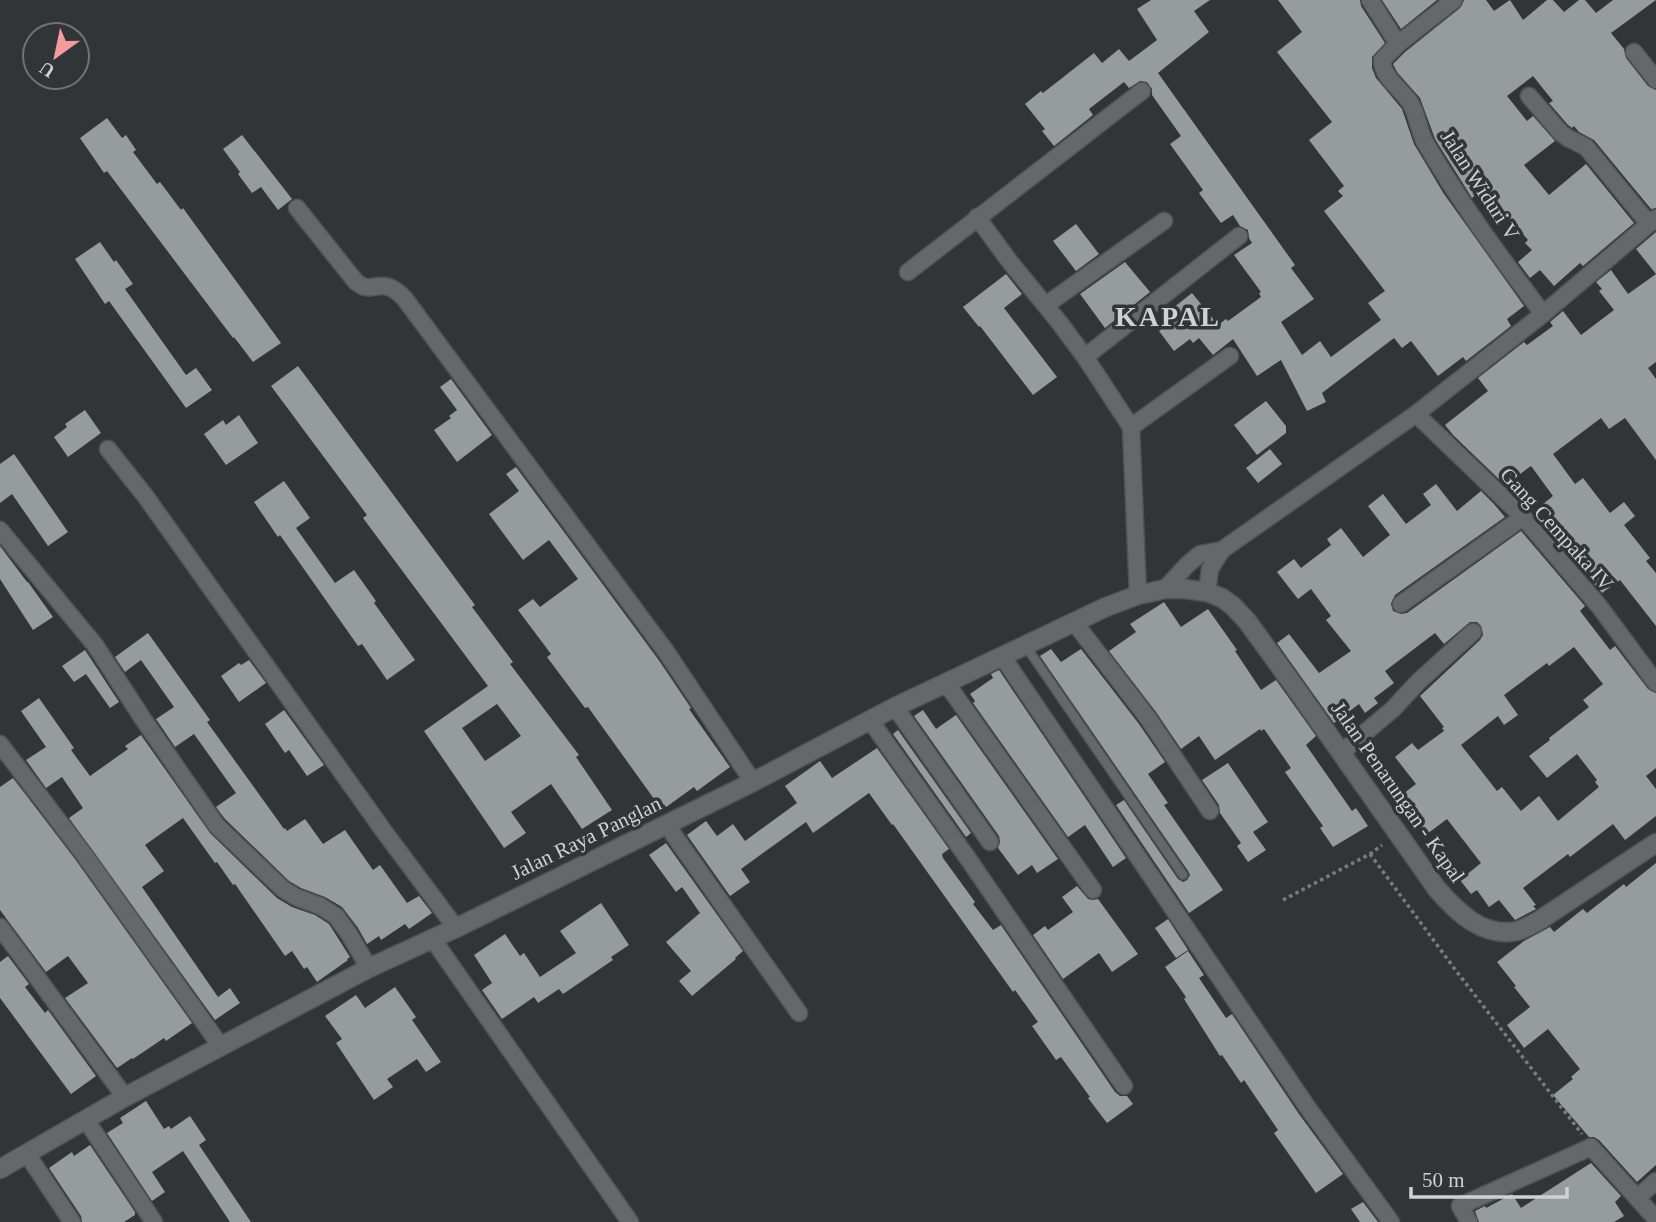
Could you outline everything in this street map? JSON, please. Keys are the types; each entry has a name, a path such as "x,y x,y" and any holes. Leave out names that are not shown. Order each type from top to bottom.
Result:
{"street":[{"path":"1370,0 1398,44 1454,0"},
{"name":"Jalan Widuri V","path":"1398,44 1382,60 1382,67 1410,103 1424,140 1452,187 1543,314"},
{"path":"1634,52 1656,80"},
{"path":"908,272 1142,91"},
{"path":"1207,592 1210,569 1222,550 1416,414 1543,314 1652,221 1592,153 1561,133 1529,96"},
{"path":"297,208 356,282 370,288 386,286 405,299 667,653 753,782"},
{"path":"977,217 1085,357 1131,427 1138,595"},
{"path":"1045,305 1164,220"},
{"path":"1085,357 1239,236"},
{"path":"1131,427 1230,356"},
{"name":"Gang Cempaka IV","path":"1416,414 1523,517 1599,606 1656,682"},
{"path":"108,449 146,497 456,928"},
{"path":"1401,604 1523,517"},
{"path":"0,530 95,645 217,826 283,889 336,916 369,968"},
{"path":"1165,589 1200,555 1222,550"},
{"name":"Jalan Raya Panglan","path":"0,1169 220,1045 369,968 753,782 946,682 1106,607 1138,595 1165,589 1207,592"},
{"name":"Jalan Penarungan - Kapal","path":"1207,592 1222,598 1247,621 1437,889 1457,911 1472,922 1504,932 1519,930 1537,922 1656,843"},
{"path":"1074,622 1148,718 1210,811"},
{"path":"1342,752 1393,709 1418,682 1473,632"},
{"path":"1002,656 1308,1108 1391,1222"},
{"path":"946,682 1093,890"},
{"path":"895,707 990,842"},
{"path":"870,720 1124,1086"},
{"path":"0,744 83,853 220,1045"},
{"path":"666,824 799,1013"},
{"path":"0,927 125,1097"},
{"path":"432,938 630,1222"},
{"path":"86,1120 154,1222"},
{"path":"1469,1222 1460,1206 1591,1146 1656,1219"},
{"path":"27,1154 72,1222"},
{"path":"1638,1197 1656,1181"}],"lane":[{"path":"1025,645 1183,875"}],"path":[{"path":"1283,900 1370,855 1397,834"},
{"path":"1370,855 1591,1146"}],"building":[{"path":"1151,0 1210,0 1194,11 1209,32 1158,73 1295,265 1291,268 1314,299 1281,322 1302,355 1320,341 1331,357 1381,320 1368,303 1385,291 1324,211 1343,196 1338,191 1344,186 1309,140 1332,122 1277,52 1302,32 1278,0 1360,0 1361,6 1385,43 1372,57 1376,78 1402,109 1414,144 1444,194 1524,306 1507,319 1511,326 1466,361 1463,357 1438,376 1411,341 1402,348 1394,338 1322,393 1326,402 1307,411 1281,360 1257,376 1233,339 1213,355 1199,338 1193,343 1190,339 1174,351 1159,331 1174,320 1168,312 1192,293 1218,325 1226,319 1228,321 1261,297 1261,292 1234,255 1252,243 1248,230 1240,226 1233,215 1221,223 1199,193 1203,190 1170,144 1181,136 1152,95 1152,89 1147,82 1140,81 1129,88 1124,82 1089,109 1093,115 1054,146 1042,131 1045,129 1025,104 1094,53 1102,63 1119,49 1129,61 1157,40 1137,9"},
{"path":"1382,0 1437,0 1401,29"},
{"path":"1464,0 1486,0 1494,11 1510,0 1523,20 1547,0 1553,0 1564,12 1579,0 1585,0 1596,13 1613,0 1656,0 1611,33 1648,86 1656,90 1656,208 1651,209 1594,140 1574,126 1572,128 1568,125 1549,103 1553,101 1533,76 1507,96 1527,121 1533,116 1555,141 1524,165 1549,195 1586,164 1634,223 1583,266 1580,263 1554,286 1540,270 1530,278 1518,262 1532,250 1525,243 1528,240 1484,188 1472,198 1435,139 1420,98 1393,64 1460,8"},
{"path":"107,118 122,138 126,135 136,150 133,152 157,184 160,182 181,210 183,208 281,343 253,362 107,171 104,173 80,138"},
{"path":"242,135 292,199 278,210 261,187 252,193 223,149"},
{"path":"1076,224 1099,254 1076,271 1053,241"},
{"path":"1656,232 1656,274 1636,249"},
{"path":"100,242 133,284 125,289 186,375 196,368 212,390 186,408 109,301 105,304 75,259"},
{"path":"1125,262 1150,292 1105,328 1080,294"},
{"path":"1611,270 1628,294 1656,274 1656,362 1648,368 1656,379 1656,460 1625,418 1609,429 1601,418 1553,454 1575,484 1583,478 1610,513 1624,502 1635,516 1624,525 1650,558 1646,561 1656,573 1656,626 1620,580 1602,593 1544,525 1554,518 1543,504 1553,496 1531,466 1505,485 1445,425 1488,391 1478,378 1524,342 1527,345 1553,326 1550,322 1563,311 1581,335 1614,310 1599,291 1602,289 1596,282"},
{"path":"1006,274 1022,294 1004,308 1057,377 1033,395 963,307"},
{"path":"298,366 475,605 472,607 513,662 510,664 579,755 576,757 612,810 582,829 551,784 511,812 526,833 504,848 424,731 488,686 363,518 367,515 271,386","holes":["497,704 521,736 485,761 462,728"]},
{"path":"451,379 492,435 457,462 434,430 457,410 440,387"},
{"path":"1266,401 1286,426 1286,433 1257,455 1234,425"},
{"path":"85,410 101,433 68,457 54,437 67,427 65,424"},
{"path":"239,415 258,443 226,465 204,434 223,420 226,425"},
{"path":"1270,449 1282,464 1258,483 1246,468"},
{"path":"14,454 68,532 48,546 12,494 0,503 0,464"},
{"path":"516,467 658,659 730,767 697,791 694,787 662,810 588,707 585,708 547,657 551,654 518,610 533,599 540,607 578,579 549,540 523,560 489,514 519,491 506,474"},
{"path":"284,481 310,518 296,528 335,583 354,570 415,660 387,680 362,644 358,646 254,502"},
{"path":"1436,484 1457,511 1481,491 1505,517 1395,595 1391,604 1393,611 1407,613 1521,531 1585,606 1580,611 1610,650 1615,646 1648,689 1656,693 1656,768 1646,776 1656,789 1656,816 1625,840 1613,824 1570,857 1568,854 1523,888 1536,905 1533,906 1536,909 1515,920 1499,900 1489,907 1477,890 1471,894 1460,880 1481,863 1447,819 1427,834 1399,797 1416,784 1395,757 1412,743 1418,750 1444,731 1444,727 1420,696 1480,640 1483,635 1481,626 1477,622 1470,622 1444,644 1435,633 1385,671 1394,683 1374,698 1378,703 1365,713 1359,704 1334,723 1277,643 1289,634 1319,673 1351,651 1326,620 1331,616 1311,589 1298,599 1277,572 1294,559 1301,568 1331,545 1327,539 1341,528 1363,557 1390,535 1368,506 1383,494 1406,524 1431,505 1423,494","holes":["1574,647 1603,684 1583,700 1589,707 1529,756 1547,778 1577,754 1597,780 1595,782 1599,787 1558,821 1539,796 1521,811 1502,787 1497,791 1461,745 1498,716 1504,725 1518,715 1504,695"]},
{"path":"0,546 53,617 33,630 0,579"},
{"path":"1164,602 1181,627 1208,609 1261,690 1276,680 1316,736 1306,745 1352,811 1356,808 1368,826 1333,847 1320,828 1323,826 1285,772 1291,768 1264,729 1260,729 1215,760 1199,736 1181,749 1109,651 1136,632 1130,624"},
{"path":"148,633 210,720 207,722 284,829 287,831 305,819 323,844 345,830 373,870 380,865 407,903 419,896 432,913 409,929 405,924 381,940 379,936 367,944 342,907 289,881 225,819 216,807 236,793 194,734 175,747 156,719 174,707 141,660 125,672 115,657"},
{"path":"1051,649 1061,662 1081,649 1165,762 1148,774 1168,803 1164,805 1223,890 1189,913 1116,805 1124,800 1178,879 1183,882 1187,880 1190,875 1188,871 1040,656"},
{"path":"85,650 119,702 110,708 86,674 74,682 62,666"},
{"path":"249,660 266,683 239,702 221,676 239,663 241,665"},
{"path":"999,670 1126,858 1113,867 1085,825 1068,837 973,703 975,701 970,694 993,678 991,674"},
{"path":"39,698 90,776 128,749 125,746 141,735 210,833 277,898 329,924 350,957 348,960 317,982 292,951 285,956 235,884 233,885 217,862 215,863 183,818 145,845 164,871 142,887 218,997 230,988 240,1003 215,1020 69,818 83,808 62,777 46,788 26,760 46,747 21,711"},
{"path":"284,710 324,765 307,776 289,750 285,753 265,724"},
{"path":"923,710 936,729 956,715 1058,859 1037,873 1032,865 1018,875 998,848 999,836 914,716"},
{"path":"898,730 971,833 966,837 893,734"},
{"path":"877,748 949,849 942,854 943,858 975,902 973,904 993,930 1001,925 1115,1092 1120,1096 1127,1096 1133,1104 1107,1123 1061,1057 1056,1060 1032,1026 1038,1022 1015,990 1013,992 869,793 813,833 806,822 741,869 750,882 730,896 687,835 706,821 717,836 733,824 745,841 797,803 785,786 820,761 832,778"},
{"path":"1228,763 1268,822 1253,832 1266,850 1248,862 1237,846 1241,843 1202,780"},
{"path":"13,778 75,859 192,1023 117,1068 65,998 88,983 68,956 46,972 0,910 0,787"},
{"path":"666,843 743,951 692,996 679,981 691,971 666,942 700,913 682,887 676,892 649,855"},
{"path":"1656,863 1656,1165 1637,1182 1599,1140 1589,1137 1553,1095 1573,1079 1571,1077 1580,1069 1548,1029 1524,1048 1507,1025 1530,1007 1497,962 1524,941 1550,927 1554,932 1583,909 1587,913"},
{"path":"1077,886 1088,899 1098,899 1138,954 1112,972 1099,953 1063,979 1033,935 1045,926 1048,930 1073,912 1062,897"},
{"path":"601,903 629,945 611,957 613,960 563,994 559,989 538,1003 534,997 502,1019 482,990 492,983 474,955 505,934 520,956 524,953 540,977 576,953 560,931"},
{"path":"1168,919 1188,950 1176,958 1155,928"},
{"path":"1188,951 1204,975 1199,978 1226,1018 1232,1014 1343,1174 1316,1193 1274,1133 1278,1130 1244,1080 1241,1083 1222,1055 1220,1056 1165,967"},
{"path":"8,956 29,984 25,987 45,1013 48,1010 96,1076 71,1094 0,998 0,962"},
{"path":"395,987 416,1017 412,1020 441,1062 426,1072 417,1059 387,1079 393,1087 374,1100 336,1043 342,1039 325,1016 356,995 365,1008"},
{"path":"146,1101 164,1129 169,1126 171,1129 190,1116 206,1140 199,1145 251,1222 230,1222 183,1151 152,1172 165,1192 152,1201 107,1133 123,1123 120,1118"},
{"path":"90,1145 135,1212 135,1215 124,1222 82,1222 81,1216 49,1168 72,1152 74,1156"},
{"path":"1591,1163 1621,1196 1615,1202 1624,1216 1614,1222 1479,1222 1475,1211 1512,1194 1521,1208"},
{"path":"1363,1202 1378,1222 1360,1222 1351,1209"}],"district":[{"name":"KAPAL","path":"1168,316"}]}
